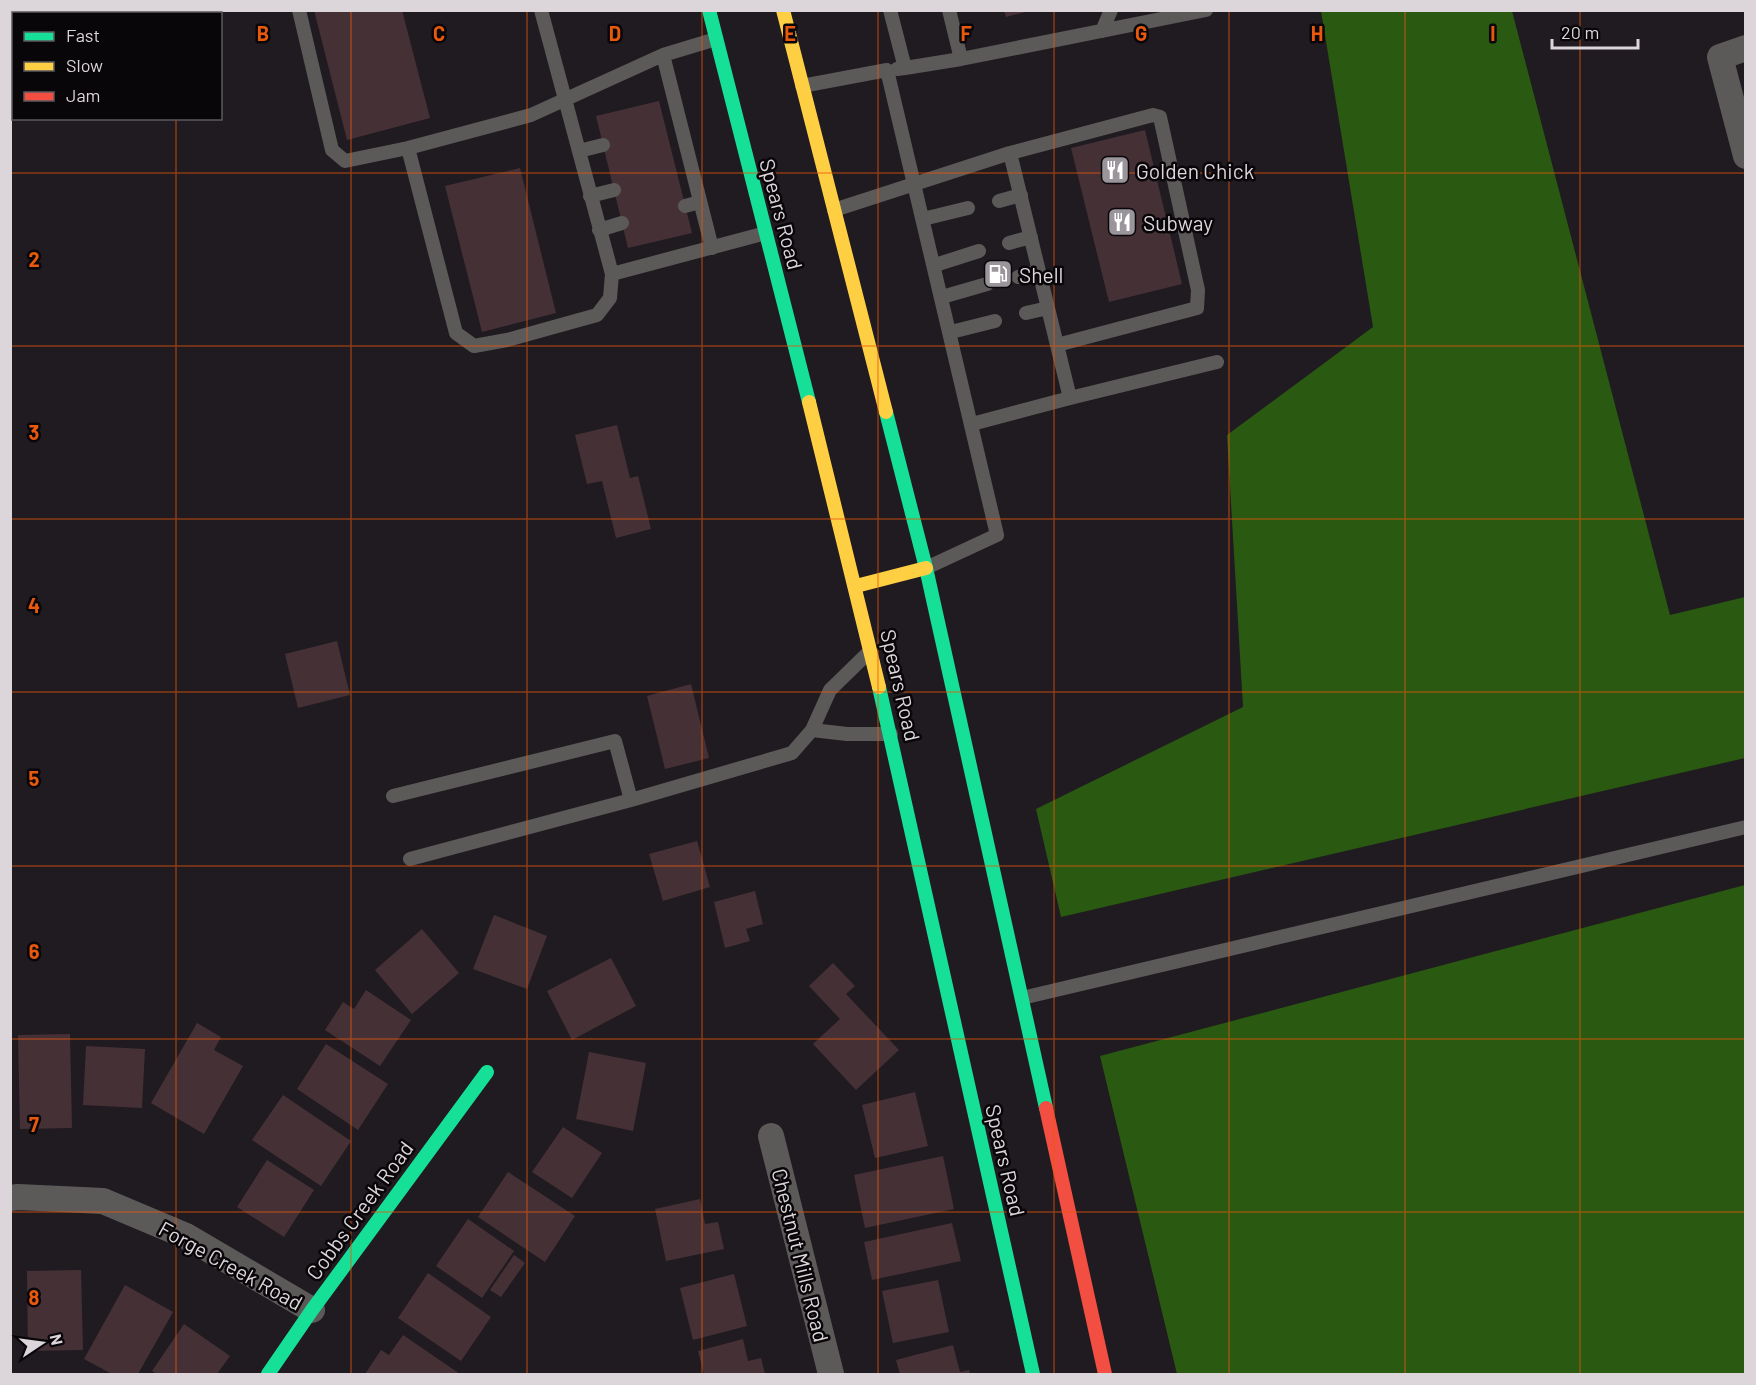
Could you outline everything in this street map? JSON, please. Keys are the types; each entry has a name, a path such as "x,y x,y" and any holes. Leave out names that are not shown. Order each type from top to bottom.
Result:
{"main road":[{"name":"Spears Road","path":"709,10 856,586 1033,1374"},
{"path":"783,10 926,568 1105,1374"},
{"path":"856,586 926,568"},
{"name":"Cobbs Creek Road","path":"268,1374 312,1310 487,1072"}],"street":[{"path":"1746,48 1720,57 1746,156"},
{"name":"Chestnut Mills Road","path":"771,1136 831,1374"},
{"name":"Forge Creek Road","path":"10,1198 103,1201 186,1236 312,1310"}],"lane":[{"path":"299,10 332,150 345,161 408,148 531,115 663,55 716,39"},
{"path":"408,148 456,333 474,346 507,340 597,315 610,298 612,274 541,10"},
{"path":"890,10 905,68"},
{"path":"949,10 961,59"},
{"path":"1102,31 1111,10"},
{"path":"802,86 961,59 1206,10"},
{"path":"663,55 712,248"},
{"path":"887,70 951,332 997,535 926,568"},
{"path":"834,210 1010,153 1153,115 1160,117 1198,290 1197,308 1057,345"},
{"path":"666,129 681,125"},
{"path":"579,151 603,145"},
{"path":"1010,153 1070,398"},
{"path":"678,174 692,171"},
{"path":"591,196 614,190"},
{"path":"999,201 1021,195"},
{"path":"685,206 700,202"},
{"path":"923,219 968,208"},
{"path":"599,230 622,223"},
{"path":"612,274 766,233"},
{"path":"1009,243 1031,237"},
{"path":"934,265 979,251"},
{"path":"1018,277 1039,271"},
{"path":"942,297 987,284"},
{"path":"1026,313 1048,308"},
{"path":"951,332 995,321"},
{"path":"972,424 1217,362"},
{"path":"410,859 631,800 792,753 812,730 830,690 871,650"},
{"path":"812,730 847,734 891,734"},
{"path":"393,796 615,741 631,800"},
{"path":"1022,998 1746,826"}],"green space":[{"path":"1321,11 1512,11 1670,615 1745,597 1745,758 1061,917 1036,809 1243,707 1227,435 1373,327"},
{"path":"1745,885 1745,1374 1177,1374 1100,1056"}],"building":[{"path":"314,10 402,10 430,118 347,140"},
{"path":"1004,10 1028,10 1029,11 1006,17"},
{"path":"659,101 692,233 628,248 596,116"},
{"path":"1145,130 1182,284 1109,302 1071,148"},
{"path":"520,168 556,313 482,332 445,186"},
{"path":"617,425 630,478 638,476 651,529 616,538 602,481 587,484 575,435"},
{"path":"337,641 350,695 298,708 285,654"},
{"path":"691,684 709,758 665,769 647,696"},
{"path":"697,841 710,887 663,901 649,854"},
{"path":"755,891 763,924 746,929 750,941 725,948 714,902"},
{"path":"494,915 547,936 527,989 473,969"},
{"path":"422,929 459,973 412,1014 375,970"},
{"path":"611,958 636,1006 572,1040 547,991"},
{"path":"833,963 855,986 846,994 899,1050 856,1090 813,1044 840,1019 809,986"},
{"path":"366,990 411,1020 380,1066 325,1030 343,1002 354,1009"},
{"path":"197,1023 221,1037 214,1050 243,1066 204,1134 151,1103"},
{"path":"70,1034 72,1128 20,1129 18,1035"},
{"path":"326,1044 388,1084 358,1130 297,1089"},
{"path":"86,1046 145,1049 142,1108 83,1105"},
{"path":"589,1052 646,1063 633,1131 576,1119"},
{"path":"915,1092 928,1146 875,1158 862,1105"},
{"path":"283,1095 351,1141 321,1186 252,1140"},
{"path":"563,1127 602,1153 572,1198 532,1172"},
{"path":"943,1156 954,1209 865,1228 854,1175"},
{"path":"267,1160 314,1190 284,1237 237,1207"},
{"path":"508,1172 575,1216 545,1262 478,1217"},
{"path":"700,1199 705,1224 718,1222 724,1249 666,1261 655,1209"},
{"path":"468,1219 514,1251 482,1298 436,1266"},
{"path":"952,1223 961,1261 872,1280 864,1242"},
{"path":"514,1255 525,1263 501,1297 490,1290"},
{"path":"81,1270 83,1350 28,1351 27,1271"},
{"path":"428,1273 491,1317 461,1361 398,1318"},
{"path":"734,1274 747,1326 693,1340 680,1288"},
{"path":"938,1280 949,1332 893,1343 882,1291"},
{"path":"125,1285 173,1312 138,1374 112,1374 84,1359"},
{"path":"184,1324 230,1356 217,1374 157,1374 152,1371"},
{"path":"403,1335 460,1374 365,1374 381,1350 389,1355"},
{"path":"743,1339 748,1361 761,1358 765,1374 704,1374 698,1351"},
{"path":"953,1345 960,1372 969,1370 970,1374 900,1374 896,1360"}],"traffic: fast":[{"path":"709,10 809,402"},
{"path":"886,412 926,568 1046,1108"},
{"path":"879,687 1033,1374"},
{"path":"268,1374 312,1310 487,1072"}],"traffic: slow":[{"path":"783,10 886,412"},
{"path":"809,402 879,687"},
{"path":"856,586 926,568"}],"traffic: jam":[{"path":"1046,1108 1105,1374"}],"place":[{"name":"Golden Chick","path":"1115,170"},
{"name":"Subway","path":"1122,222"},
{"name":"Shell","path":"998,274"}]}
